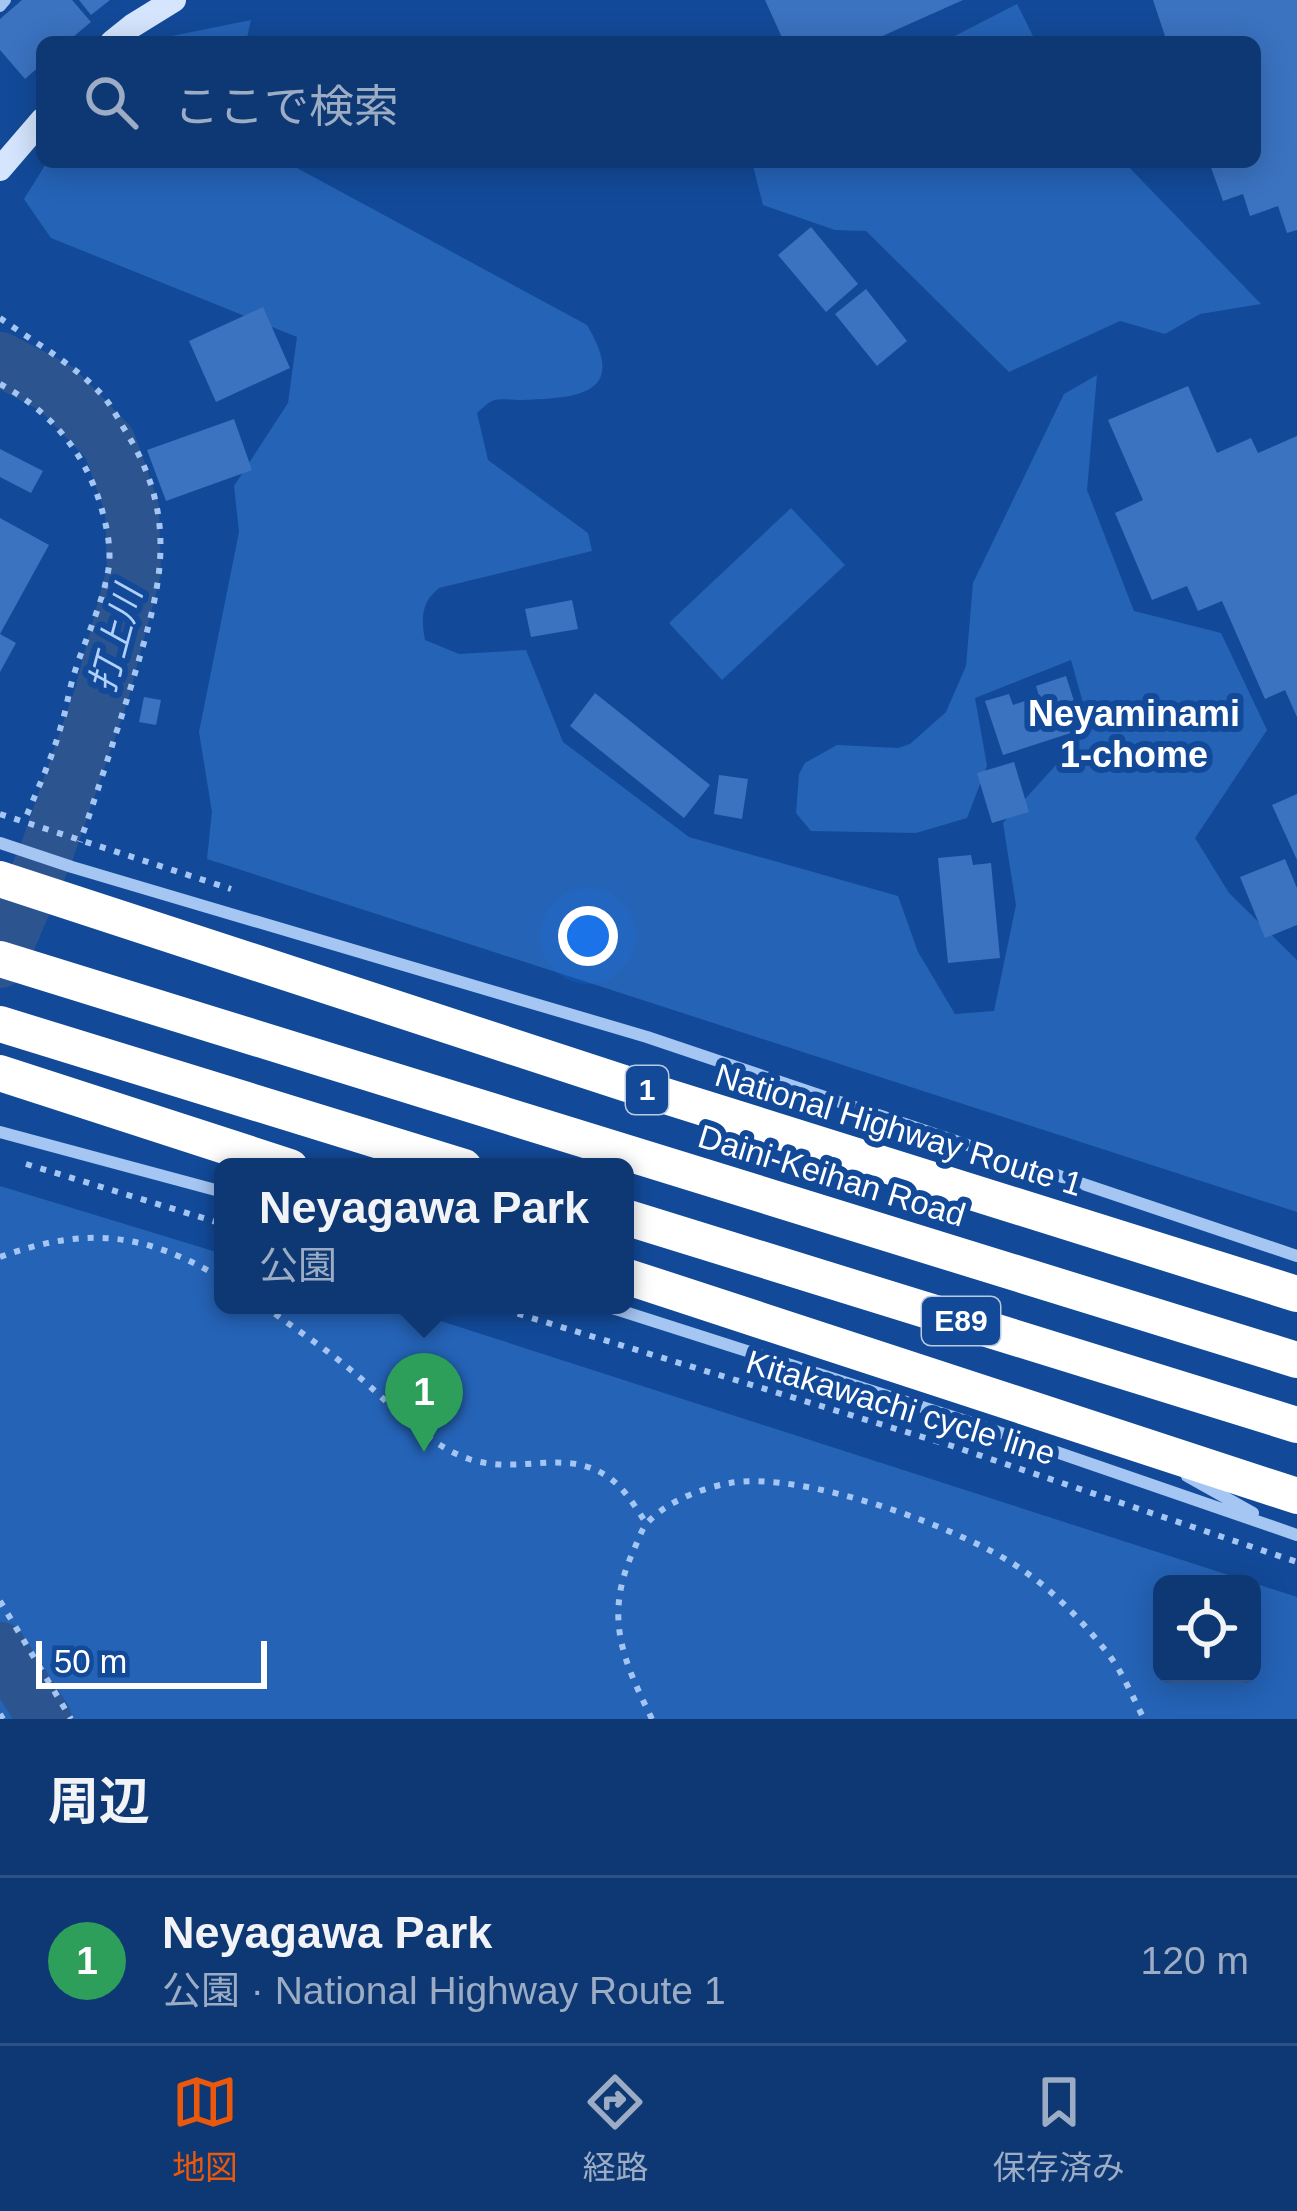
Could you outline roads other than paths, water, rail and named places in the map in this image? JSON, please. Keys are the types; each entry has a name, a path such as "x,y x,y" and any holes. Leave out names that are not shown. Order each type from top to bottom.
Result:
{"highway":[{"name":"National Highway Route 1","path":"4,856 604,1076 1297,1294"},
{"name":"Daini-Keihan Road","path":"0,959 1297,1360"},
{"path":"0,1024 435,1158"},
{"path":"0,1073 262,1158"},
{"name":"E89","path":"634,1220 1297,1425"},
{"path":"634,1279 1297,1496"}],"street":[{"path":"120,36 174,0"},
{"path":"0,169 36,127"},
{"path":"4,856 72,867 646,1036 1297,1256"},
{"path":"0,1132 214,1190"},
{"path":"631,1314 972,1423 1291,1533"},
{"path":"1108,1432 1291,1533"}],"waterway":[{"name":"打上川","path":"0,359 57,389 109,443 132,508 134,571 101,696 47,851 0,961"},
{"name":"打上川","path":"0,1649 45,1719"}],"place":[{"name":"Neyagawa Park","path":"424,1452"}],"district":[{"name":"Neyaminami 1-chome","path":"1134,734"}]}
